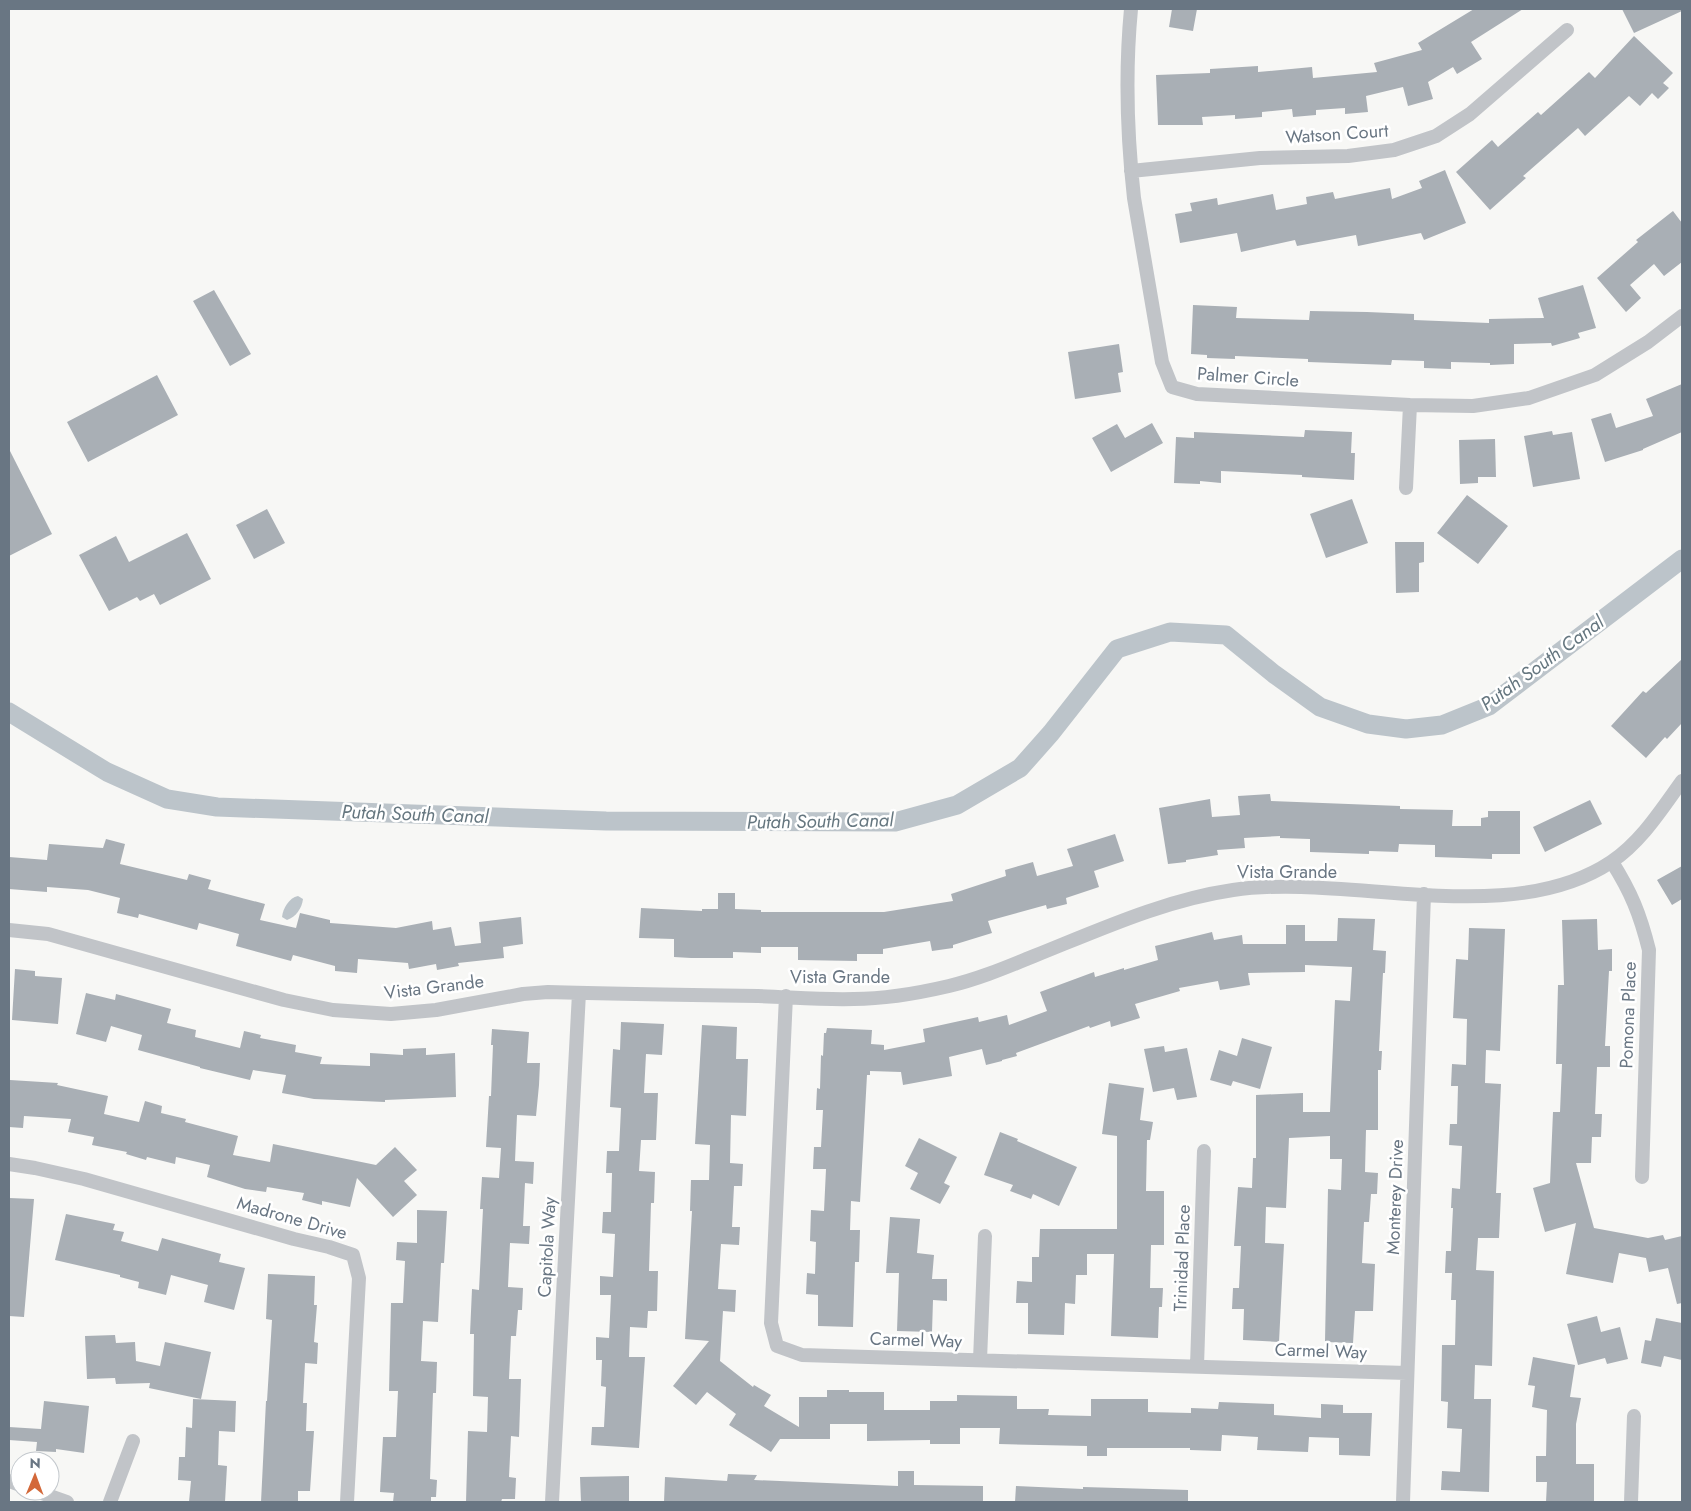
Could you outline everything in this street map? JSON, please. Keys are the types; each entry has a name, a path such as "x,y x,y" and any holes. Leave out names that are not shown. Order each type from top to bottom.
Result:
{"street":[{"name":"Palmer Circle","path":"1131,9 1127,52 1131,171 1162,362 1172,387 1197,394 1410,405 1473,406 1529,398 1595,374 1648,342 1682,316"},
{"name":"Watson Court","path":"1131,171 1260,158 1348,156 1394,150 1436,136 1470,114 1567,30"},
{"path":"1406,488 1410,405"},
{"name":"Vista Grande","path":"9,930 48,934 284,1000 333,1010 391,1014 436,1010 522,994 548,992 786,996 855,1000 896,996 952,986 995,972 1132,917 1182,901 1235,890 1287,887 1462,896 1537,892 1577,880 1612,862 1642,834 1682,781"},
{"name":"Pomona Place","path":"1612,862 1625,882 1640,917 1648,950 1642,1177"},
{"name":"Monterey Drive","path":"1403,1502 1424,894"},
{"name":"Capitola Way","path":"552,1502 579,993"},
{"name":"Carmel Way","path":"786,996 771,1323 777,1346 802,1355 1407,1372"},
{"name":"Trinidad Place","path":"1197,1366 1204,1151"},
{"name":"Madrone Drive","path":"9,1164 84,1179 353,1255 359,1278 347,1502"},
{"path":"980,1360 984,1236"},
{"path":"1631,1502 1634,1416"},
{"path":"110,1502 133,1441"}],"shaded area":[{"path":"298,896 303,899 298,912 287,920 282,917 287,904"}],"building":[{"path":"1172,9 1197,9 1193,31 1169,27"},
{"path":"1474,9 1523,9 1471,42 1482,59 1457,74 1453,67 1428,82 1433,99 1408,106 1403,87 1366,96 1368,112 1345,114 1345,108 1316,110 1316,115 1293,117 1292,109 1262,112 1262,117 1235,119 1235,115 1202,117 1203,125 1158,125 1156,75 1210,73 1210,69 1258,66 1258,72 1312,67 1313,78 1377,72 1374,63 1422,50 1418,43"},
{"path":"1622,9 1682,9 1682,11 1634,33"},
{"path":"1634,36 1673,73 1663,83 1669,88 1658,99 1652,93 1640,106 1629,96 1585,136 1578,128 1523,176 1526,178 1490,210 1456,172 1492,140 1498,147 1538,112 1541,115 1589,72 1595,78"},
{"path":"1445,170 1466,223 1424,240 1421,233 1358,246 1356,235 1297,246 1295,240 1241,252 1237,233 1180,243 1175,214 1192,211 1190,203 1217,198 1218,205 1273,194 1276,210 1307,204 1306,197 1333,192 1335,199 1390,188 1392,199 1422,188 1419,181"},
{"path":"1673,211 1682,223 1682,262 1664,276 1654,264 1630,285 1641,298 1626,312 1597,278 1638,242 1636,240"},
{"path":"1583,285 1596,328 1578,333 1580,338 1552,346 1551,343 1514,344 1514,364 1490,365 1490,363 1451,362 1451,369 1424,368 1424,361 1392,360 1391,365 1308,362 1308,359 1235,356 1235,359 1207,358 1207,355 1191,354 1193,305 1237,307 1236,318 1309,320 1310,311 1367,312 1414,314 1414,320 1489,323 1489,319 1544,318 1538,298"},
{"path":"214,290 251,354 230,366 193,301"},
{"path":"1119,344 1123,372 1118,373 1121,392 1075,399 1068,352"},
{"path":"157,375 178,415 88,462 67,422"},
{"path":"1682,384 1682,432 1643,450 1605,462 1591,419 1611,413 1616,428 1653,416 1646,399"},
{"path":"1152,423 1163,443 1111,472 1092,438 1117,424 1125,438"},
{"path":"1305,430 1352,432 1351,453 1355,453 1354,480 1221,471 1221,483 1200,481 1200,484 1174,483 1176,437 1194,438 1194,432 1304,437"},
{"path":"1552,431 1553,435 1572,432 1580,479 1533,487 1524,436"},
{"path":"1495,439 1496,477 1478,477 1478,483 1460,484 1459,440"},
{"path":"9,449 52,534 9,556"},
{"path":"1467,495 1508,526 1478,564 1437,533"},
{"path":"1352,499 1368,543 1326,558 1310,514"},
{"path":"267,509 285,543 254,559 236,525"},
{"path":"187,533 211,579 160,605 154,594 140,601 137,597 109,611 79,555 116,536 129,562"},
{"path":"1395,542 1424,542 1424,562 1419,563 1419,592 1396,593"},
{"path":"1682,659 1682,723 1667,739 1665,737 1646,758 1611,726 1643,691 1646,693"},
{"path":"1270,794 1271,801 1400,806 1400,809 1453,810 1452,826 1481,826 1481,818 1488,817 1488,811 1520,811 1520,854 1492,854 1492,859 1435,857 1435,845 1399,844 1398,852 1369,851 1369,854 1310,852 1310,839 1280,838 1280,836 1244,838 1245,848 1217,850 1218,855 1168,864 1159,808 1210,799 1212,817 1240,815 1238,796"},
{"path":"1590,800 1602,824 1545,852 1533,827"},
{"path":"1115,834 1124,861 1094,871 1099,887 1066,898 1067,904 1047,909 1046,905 988,921 992,933 953,945 953,948 932,951 930,941 883,949 883,954 857,954 857,961 798,960 798,947 761,947 761,953 733,952 733,958 691,958 674,957 674,939 639,938 641,908 702,911 702,909 718,909 718,893 735,893 735,909 761,910 761,912 884,912 953,901 951,894 1006,876 1005,870 1033,862 1037,876 1073,866 1067,849"},
{"path":"106,839 125,844 120,864 187,880 189,874 211,880 208,889 265,904 260,920 296,928 300,913 330,920 330,923 396,928 432,921 433,930 451,927 455,946 481,943 479,922 521,917 523,944 503,947 504,958 458,963 459,966 437,970 436,964 409,969 408,963 358,959 357,973 335,971 335,966 293,955 291,961 236,946 239,934 199,923 197,930 139,914 138,918 117,913 120,898 88,890 47,887 47,892 9,889 9,857 47,860 49,844 103,848"},
{"path":"1682,866 1682,899 1672,905 1657,880"},
{"path":"1338,918 1375,919 1373,950 1386,951 1379,1051 1382,1051 1381,1070 1378,1070 1378,1130 1366,1130 1365,1172 1378,1173 1377,1194 1371,1194 1369,1222 1364,1222 1362,1263 1375,1264 1373,1311 1355,1311 1353,1343 1325,1342 1328,1189 1341,1190 1342,1159 1330,1159 1330,1136 1289,1138 1286,1208 1266,1207 1265,1243 1284,1244 1279,1342 1243,1340 1244,1309 1232,1309 1233,1288 1239,1288 1241,1246 1234,1246 1238,1187 1252,1188 1253,1158 1256,1158 1256,1095 1303,1093 1303,1112 1330,1112 1335,1000 1350,1001 1352,967 1305,965 1305,972 1248,973 1250,985 1220,990 1218,981 1179,988 1180,991 1135,1004 1140,1018 1111,1027 1110,1021 1090,1028 1089,1026 1016,1053 1017,1056 1002,1061 986,1065 982,1049 949,1057 952,1076 903,1085 901,1072 870,1071 870,1075 867,1075 860,1202 851,1201 850,1230 860,1230 859,1262 855,1262 853,1327 818,1326 818,1295 806,1294 807,1273 815,1274 816,1242 810,1241 811,1210 824,1211 826,1169 813,1169 814,1147 821,1147 823,1110 816,1110 817,1088 820,1089 821,1055 823,1056 824,1033 826,1033 827,1028 872,1030 871,1044 884,1045 884,1050 925,1042 923,1029 978,1017 979,1022 1007,1015 1009,1025 1047,1011 1040,992 1094,972 1095,977 1158,960 1155,946 1212,932 1214,940 1242,935 1243,944 1286,944 1286,925 1305,925 1305,941 1337,941"},
{"path":"1597,919 1598,950 1612,949 1612,971 1609,971 1605,1046 1610,1046 1610,1067 1597,1067 1595,1114 1602,1114 1601,1137 1592,1137 1591,1163 1576,1163 1594,1228 1648,1238 1663,1235 1665,1240 1682,1236 1682,1303 1677,1304 1668,1268 1649,1272 1646,1258 1619,1253 1613,1283 1566,1274 1576,1223 1545,1232 1533,1188 1550,1183 1553,1112 1560,1112 1562,1064 1556,1064 1558,985 1564,985 1562,920"},
{"path":"1469,928 1505,929 1500,1051 1486,1050 1485,1083 1501,1084 1496,1193 1501,1193 1499,1238 1478,1238 1476,1270 1494,1271 1492,1366 1475,1365 1474,1399 1491,1399 1489,1492 1441,1490 1442,1471 1460,1472 1462,1429 1447,1428 1448,1402 1441,1401 1442,1345 1455,1345 1456,1300 1451,1300 1452,1273 1445,1273 1446,1251 1451,1251 1452,1188 1460,1189 1462,1146 1449,1145 1450,1124 1457,1124 1458,1086 1451,1086 1452,1064 1466,1065 1467,1019 1453,1018 1456,959 1468,960"},
{"path":"15,969 35,971 35,976 62,978 58,1024 12,1020"},
{"path":"86,993 115,1000 116,994 171,1009 167,1023 196,1030 195,1037 240,1048 244,1031 261,1035 260,1038 296,1045 295,1052 322,1057 320,1064 370,1066 370,1053 403,1055 403,1049 426,1048 426,1055 455,1053 456,1097 385,1100 385,1102 314,1099 282,1093 286,1075 253,1070 250,1080 200,1068 138,1050 142,1035 111,1026 106,1042 76,1034"},
{"path":"621,1022 664,1024 662,1055 646,1054 644,1093 658,1093 656,1140 641,1140 639,1171 655,1172 654,1203 651,1203 649,1271 658,1271 657,1311 648,1311 647,1328 630,1327 629,1357 645,1357 639,1448 591,1445 592,1427 604,1427 606,1387 601,1386 602,1360 596,1360 596,1337 609,1338 611,1295 600,1295 600,1276 613,1277 615,1234 602,1233 603,1212 611,1212 612,1173 606,1173 607,1151 619,1151 621,1108 610,1107 613,1049 620,1050"},
{"path":"702,1025 737,1027 736,1059 748,1059 746,1116 731,1115 730,1163 743,1164 742,1186 734,1186 732,1227 740,1227 739,1245 721,1244 718,1289 736,1290 735,1312 723,1311 720,1361 753,1387 754,1385 771,1395 764,1406 799,1427 799,1397 827,1397 827,1390 884,1392 884,1410 930,1410 930,1401 957,1401 957,1395 1017,1396 1017,1409 1049,1409 1048,1415 1091,1416 1091,1399 1148,1399 1148,1412 1191,1413 1191,1408 1218,1409 1219,1402 1274,1404 1274,1415 1321,1418 1321,1404 1343,1405 1343,1413 1372,1413 1370,1456 1339,1455 1339,1438 1309,1437 1308,1452 1257,1450 1258,1437 1222,1435 1221,1451 1190,1450 1190,1448 1107,1448 1107,1456 1087,1456 1087,1446 999,1444 1000,1428 960,1428 960,1444 930,1444 930,1440 867,1441 867,1424 830,1424 830,1439 780,1439 771,1452 729,1425 736,1414 707,1392 696,1405 673,1386 709,1341 685,1339 692,1211 690,1211 691,1180 709,1180 710,1145 695,1144"},
{"path":"492,1029 529,1032 527,1063 540,1063 539,1085 536,1116 517,1115 515,1161 534,1162 533,1184 525,1183 523,1226 530,1226 529,1244 510,1243 508,1287 523,1288 522,1310 518,1310 516,1336 511,1336 509,1379 521,1379 519,1437 511,1436 509,1477 516,1478 515,1499 502,1499 501,1502 466,1502 468,1431 487,1432 488,1397 473,1396 474,1334 470,1334 472,1289 479,1290 483,1209 480,1209 482,1177 499,1178 501,1148 486,1147 489,1096 491,1096"},
{"path":"1242,1038 1272,1047 1260,1089 1233,1081 1231,1086 1210,1080 1219,1050 1237,1056"},
{"path":"1164,1046 1165,1052 1187,1048 1197,1097 1177,1100 1174,1088 1153,1092 1144,1049"},
{"path":"10,1080 58,1083 57,1085 108,1096 104,1114 139,1122 145,1101 162,1106 161,1113 186,1119 185,1122 238,1136 233,1155 270,1162 273,1144 376,1165 395,1147 417,1170 404,1181 417,1195 393,1217 357,1178 350,1207 322,1201 322,1205 302,1200 304,1193 267,1187 266,1192 245,1189 207,1177 210,1165 176,1157 175,1164 147,1157 146,1160 126,1154 127,1152 92,1145 94,1137 68,1132 71,1119 24,1116 23,1128 9,1127"},
{"path":"1109,1083 1144,1088 1140,1120 1153,1122 1150,1140 1147,1140 1146,1191 1164,1191 1164,1245 1151,1245 1150,1288 1163,1288 1162,1307 1159,1307 1158,1338 1111,1336 1114,1254 1087,1254 1087,1275 1076,1275 1075,1304 1065,1303 1064,1335 1028,1334 1028,1303 1016,1303 1017,1281 1032,1282 1032,1257 1039,1257 1040,1229 1117,1229 1117,1136 1102,1134"},
{"path":"1000,1132 1077,1167 1059,1206 1033,1194 1031,1199 1010,1191 1013,1185 984,1175"},
{"path":"919,1138 957,1157 944,1183 950,1186 940,1204 910,1189 918,1173 905,1166"},
{"path":"9,1198 34,1199 24,1317 9,1316"},
{"path":"417,1210 447,1211 444,1263 441,1263 438,1322 423,1321 421,1361 437,1362 436,1393 433,1393 430,1479 437,1480 436,1497 431,1497 431,1502 393,1502 394,1493 380,1492 383,1437 396,1437 398,1391 389,1391 391,1303 403,1303 405,1261 396,1260 397,1242 417,1243"},
{"path":"66,1214 115,1224 113,1230 124,1232 121,1241 158,1251 162,1238 221,1254 219,1262 245,1268 234,1310 204,1302 208,1285 171,1275 166,1295 138,1288 139,1282 120,1277 120,1275 55,1260"},
{"path":"890,1217 920,1219 917,1253 934,1255 932,1279 947,1279 947,1301 933,1300 932,1332 897,1331 899,1273 886,1273"},
{"path":"268,1274 315,1276 314,1305 317,1305 314,1342 318,1343 317,1364 305,1363 303,1403 307,1403 306,1431 314,1431 310,1491 298,1491 298,1502 261,1502 272,1320 266,1319"},
{"path":"1597,1316 1601,1332 1620,1327 1628,1359 1607,1364 1605,1358 1578,1365 1567,1324"},
{"path":"1656,1318 1682,1323 1682,1360 1664,1356 1661,1367 1641,1363 1645,1340 1651,1341"},
{"path":"115,1335 116,1343 135,1342 136,1361 160,1366 165,1342 211,1352 201,1399 149,1388 150,1383 116,1384 115,1378 87,1379 85,1336"},
{"path":"1533,1357 1575,1365 1570,1397 1581,1398 1576,1424 1576,1464 1594,1464 1594,1502 1546,1502 1547,1482 1536,1482 1536,1456 1546,1456 1547,1410 1532,1407 1535,1386 1528,1385"},
{"path":"193,1399 236,1401 235,1432 219,1431 218,1465 227,1466 225,1502 189,1502 191,1481 178,1480 179,1457 185,1457 186,1427 192,1428"},
{"path":"44,1401 89,1406 84,1453 56,1449 56,1451 36,1451 37,1442 9,1440 9,1427 41,1429"},
{"path":"898,1471 914,1471 914,1485 983,1486 983,1502 664,1502 665,1477 727,1481 728,1474 757,1475 754,1480 898,1486"},
{"path":"629,1476 629,1502 581,1502 580,1477"},
{"path":"1016,1486 1188,1490 1188,1502 1015,1502"}],"waterway":[{"name":"Putah South Canal","path":"9,712 107,772 167,799 217,807 606,821 895,822 957,805 1020,768 1051,733 1117,649 1170,632 1226,635 1274,674 1320,707 1368,724 1406,729 1442,725 1489,706 1682,559"}]}
